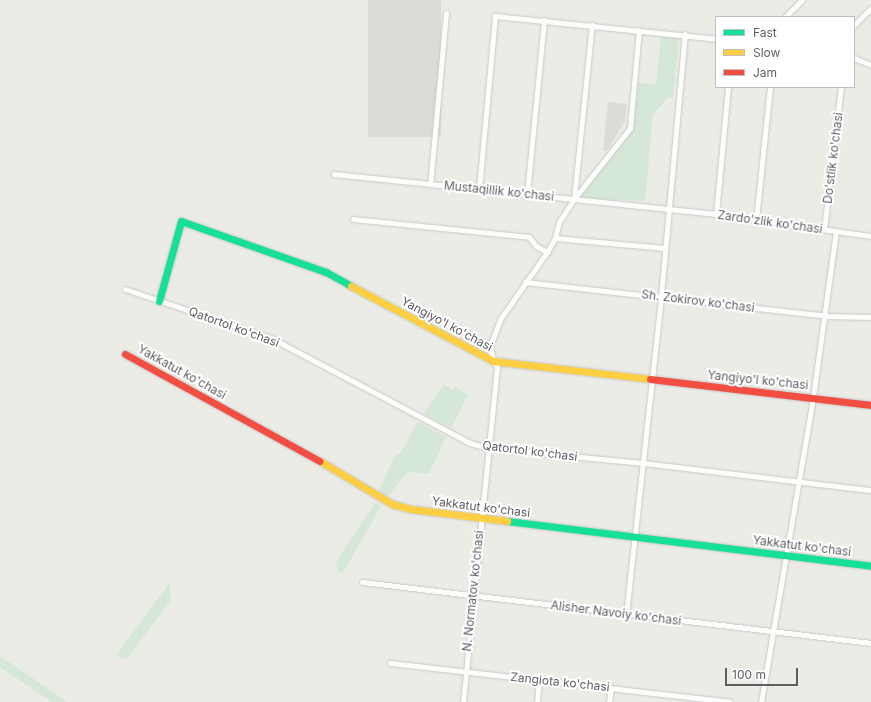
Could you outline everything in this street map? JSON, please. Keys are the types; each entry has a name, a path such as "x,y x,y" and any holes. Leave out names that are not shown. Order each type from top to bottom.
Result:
{"street":[{"path":"786,16 802,0"},
{"path":"855,24 871,8"},
{"name":"Mustaqillik ko'chasi","path":"446,12 430,184 668,209"},
{"path":"479,188 496,16 685,34 715,39"},
{"path":"527,194 544,20"},
{"path":"574,199 592,25"},
{"path":"493,361 490,346 501,318 547,252 555,238 559,222 574,199 630,128 639,30"},
{"path":"626,614 644,463 661,296 685,34"},
{"path":"855,58 871,65"},
{"path":"716,214 728,88"},
{"path":"756,220 770,88"},
{"name":"Do'stlik ko'chasi","path":"824,229 841,88"},
{"path":"334,174 430,184"},
{"name":"Zardo'zlik ko'chasi","path":"668,209 716,214 871,236"},
{"path":"353,219 529,237 536,246 547,252"},
{"name":"Yangiyo'l ko'chasi","path":"159,300 181,221 326,272 493,361 871,405"},
{"path":"761,702 813,398 826,316 836,231"},
{"path":"555,238 665,248"},
{"name":"Sh. Zokirov ko'chasi","path":"526,282 661,296 826,316 871,317"},
{"name":"Qatortol ko'chasi","path":"125,289 271,338 330,367 434,426 470,443 488,448 644,463 871,490"},
{"name":"Yakkatut ko'chasi","path":"125,354 369,488 392,504 411,509 480,519 787,554 871,566"},
{"name":"N. Normatov ko'chasi","path":"463,702 472,596 497,367 493,361"},
{"name":"Alisher Navoiy ko'chasi","path":"362,582 871,643"},
{"name":"Zangiota ko'chasi","path":"390,663 730,702"},
{"path":"537,702 539,680"},
{"path":"609,702 611,688"}],"shaded area":[{"path":"368,0 441,0 441,137 368,137"},
{"path":"608,102 627,104 625,121 607,151 603,150"}],"green space":[{"path":"661,37 679,38 673,97 668,97 653,115 645,201 578,198 632,128 637,83 656,84"},
{"path":"444,384 452,390 455,386 468,395 451,428 424,414"},
{"path":"418,422 446,437 429,474 408,472 387,497 378,491 396,454 399,455"},
{"path":"375,503 381,506 343,573 338,572 336,562"},
{"path":"169,583 171,600 126,659 116,656"},
{"path":"0,656 66,701 52,702 0,667"}],"traffic: fast":[{"path":"159,301 181,221 326,272 351,286"},
{"path":"507,521 871,566"}],"traffic: slow":[{"path":"351,286 493,361 650,379"},
{"path":"320,461 392,504 411,509 507,521"}],"traffic: jam":[{"path":"125,354 320,461"},
{"path":"650,379 871,405"}]}
